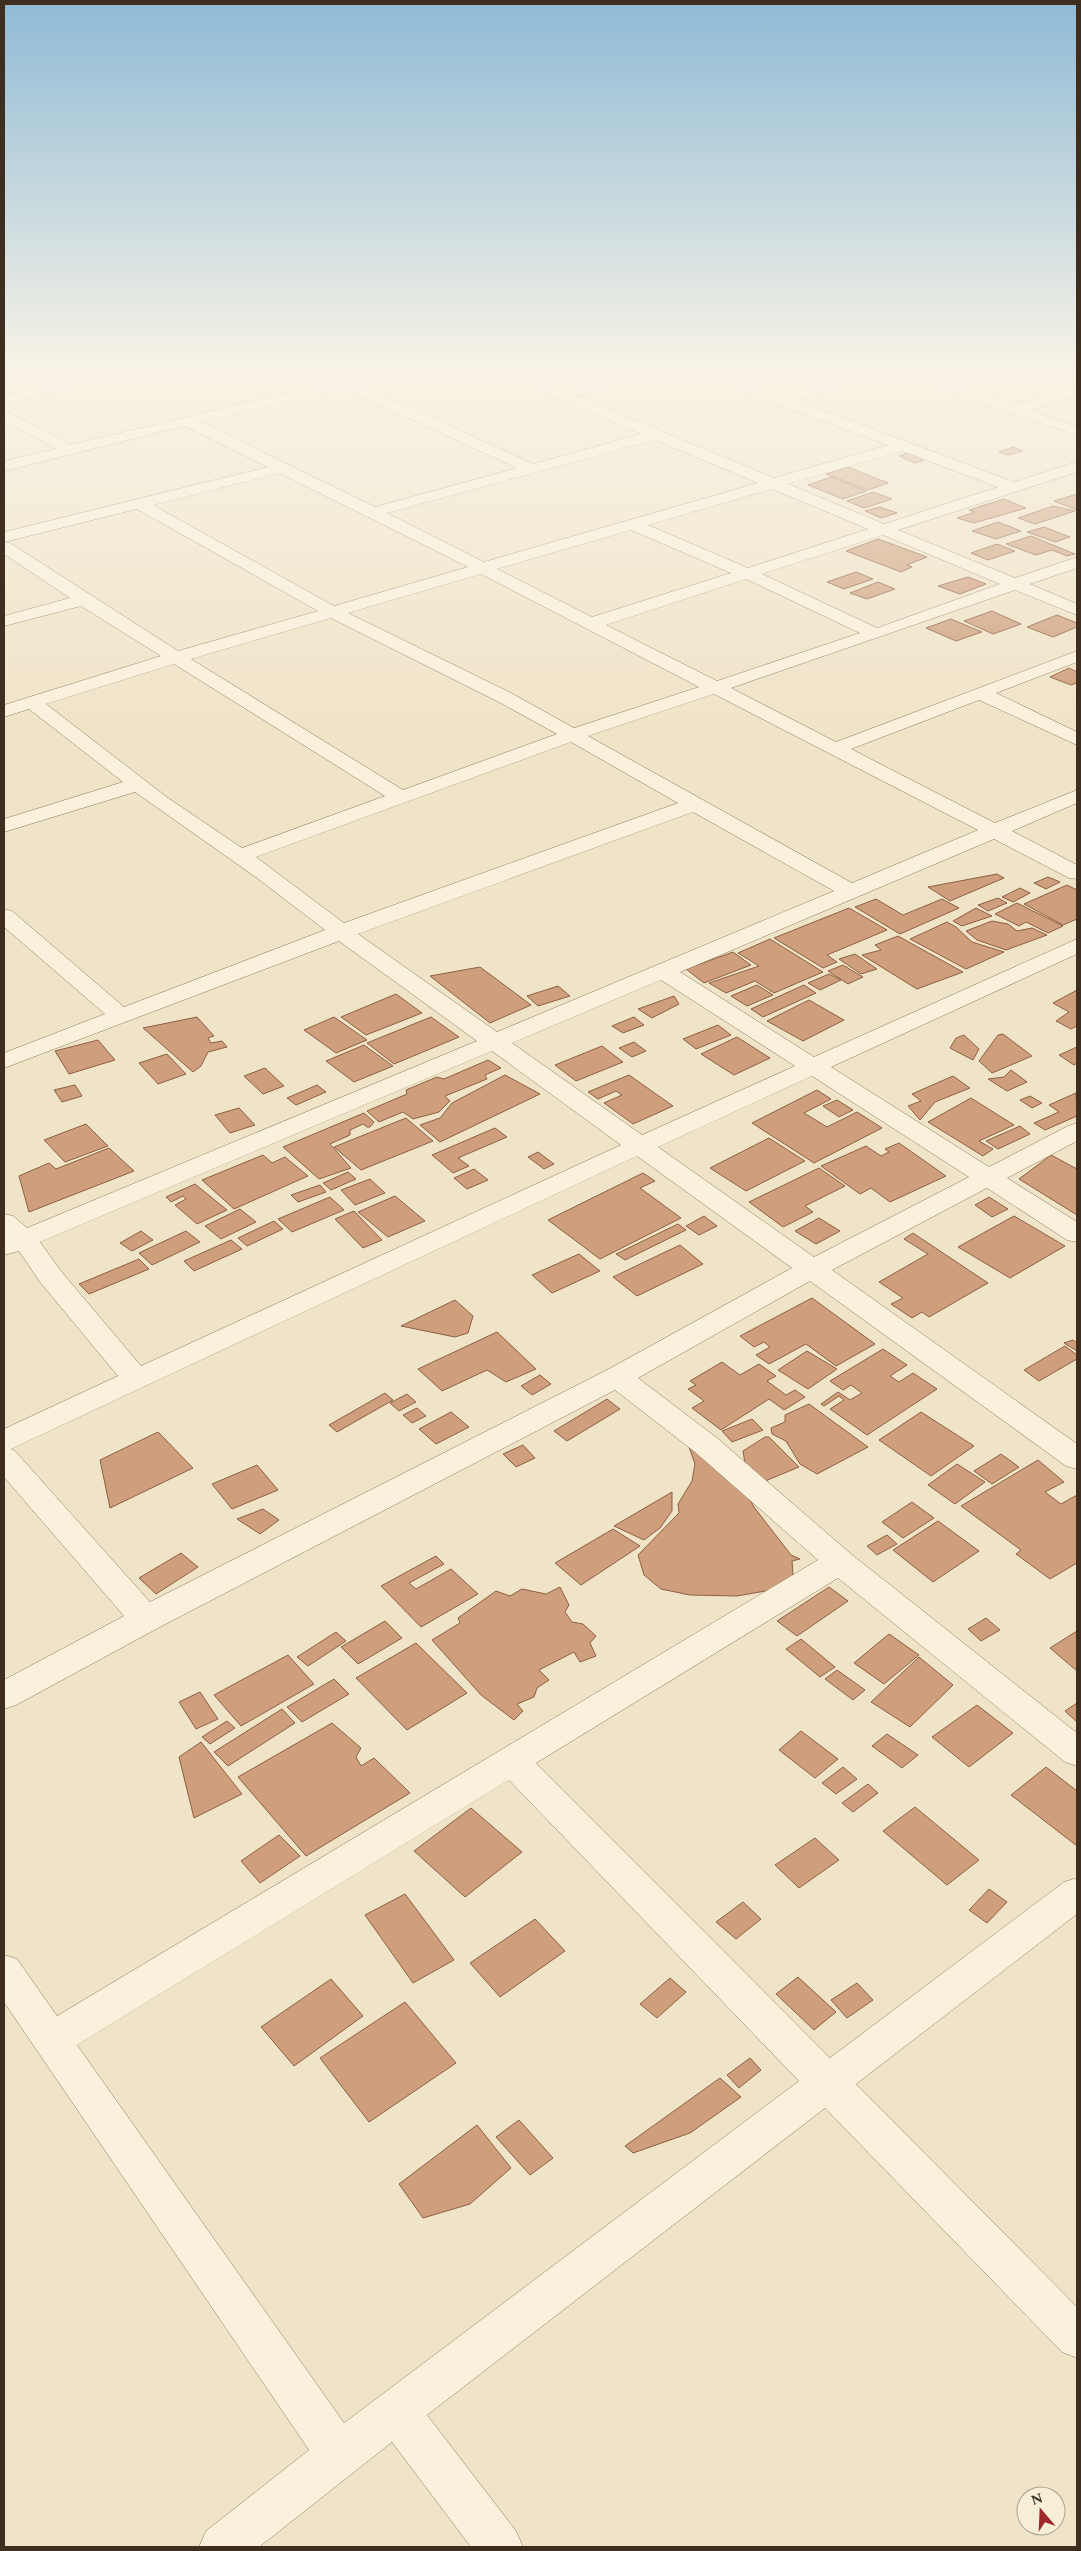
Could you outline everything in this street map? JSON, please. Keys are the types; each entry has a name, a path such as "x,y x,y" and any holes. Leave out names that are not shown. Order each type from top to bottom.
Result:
{"street":[{"path":"4,537 210,486"},
{"path":"319,486 373,512 1077,873"},
{"path":"373,512 469,486"},
{"path":"4,711 177,657 758,486"},
{"path":"781,486 1077,610"},
{"path":"590,624 1015,486"},
{"path":"140,504 334,612 504,697 850,890"},
{"path":"631,524 748,574 876,634"},
{"path":"4,548 400,797"},
{"path":"239,856 573,735 876,634 1077,562"},
{"path":"4,622 84,600"},
{"path":"834,749 982,694 1077,656"},
{"path":"982,694 1077,739"},
{"path":"32,702 184,819 265,873 341,932 1077,1459"},
{"path":"4,826 139,784"},
{"path":"136,1379 50,1276 10,1236 664,972 850,890 1077,796"},
{"path":"4,1061 341,932 695,804"},
{"path":"4,916 122,1016"},
{"path":"4,1442 639,1146 1077,946"},
{"path":"664,972 1077,1234"},
{"path":"4,1696 146,1619 617,1377 812,1269 1077,1131"},
{"path":"617,1377 706,1445 840,1562 1077,1752"},
{"path":"4,1458 146,1619"},
{"path":"50,2040 840,1562"},
{"path":"511,1760 828,2081 1077,2337"},
{"path":"222,2547 396,2411 1077,1893"},
{"path":"4,1970 50,2040 339,2455"},
{"path":"396,2411 500,2547"}],"building":[{"path":"811,486 854,486 866,491 843,499"},
{"path":"858,486 879,486 868,490"},
{"path":"873,492 892,499 864,508 847,501"},
{"path":"1077,494 1077,510 1054,501"},
{"path":"1004,499 1026,508 974,523 957,518 975,512 969,510"},
{"path":"1053,506 1075,511 1035,524 1018,518"},
{"path":"880,507 897,513 881,518 865,511"},
{"path":"998,522 1021,531 996,539 972,531"},
{"path":"1044,527 1070,537 1055,542 1027,532"},
{"path":"1031,536 1075,554 1067,556 1052,550 1036,555 1006,544"},
{"path":"878,539 927,557 907,565 912,567 901,572 846,551"},
{"path":"997,544 1015,551 988,560 971,553"},
{"path":"856,572 873,579 844,589 827,582"},
{"path":"968,577 986,584 960,594 938,586"},
{"path":"878,582 895,589 867,599 850,593"},
{"path":"992,611 1021,624 993,634 964,621"},
{"path":"1057,615 1077,623 1077,627 1053,637 1027,627"},
{"path":"951,619 982,632 956,641 926,628"},
{"path":"1069,668 1077,672 1077,683 1071,685 1050,677"},
{"path":"997,874 1004,878 950,901 928,887"},
{"path":"1048,877 1060,882 1046,889 1034,883"},
{"path":"1067,885 1077,890 1077,919 1063,925 1024,904"},
{"path":"1020,888 1030,893 1013,902 1002,897"},
{"path":"998,898 1007,903 988,911 978,905"},
{"path":"876,899 903,915 942,899 959,908 900,934 855,907"},
{"path":"1017,903 1063,926 1048,933 1026,922 1019,926 995,914"},
{"path":"849,908 887,930 827,955 837,962 823,968 774,938"},
{"path":"976,908 992,916 962,926 953,921"},
{"path":"992,921 1008,924 1017,931 1032,928 1047,935 1006,950 977,940 966,931"},
{"path":"947,922 956,927 972,942 1004,952 966,969 910,939"},
{"path":"898,936 963,972 917,989 862,955 881,950 875,945"},
{"path":"770,939 823,972 774,993 755,981 726,993 709,983 759,966 738,953"},
{"path":"733,952 751,965 704,983 686,969"},
{"path":"855,954 877,969 861,974 839,959"},
{"path":"843,965 863,977 848,984 828,971"},
{"path":"480,967 531,1005 490,1023 430,976"},
{"path":"829,974 841,980 820,990 808,983"},
{"path":"757,985 773,995 747,1006 731,996"},
{"path":"804,985 816,993 763,1017 751,1009"},
{"path":"558,986 570,996 538,1006 527,996"},
{"path":"1077,990 1077,1026 1071,1029 1056,1021 1069,1012 1053,1003"},
{"path":"396,994 422,1013 366,1035 341,1017"},
{"path":"674,996 679,1004 652,1018 638,1009"},
{"path":"809,1000 844,1020 803,1041 767,1021"},
{"path":"197,1017 214,1036 208,1038 211,1043 222,1041 227,1047 208,1052 201,1066 193,1072 143,1028"},
{"path":"334,1017 367,1040 336,1053 304,1030"},
{"path":"431,1017 459,1037 394,1064 367,1043"},
{"path":"634,1017 644,1025 623,1033 612,1026"},
{"path":"718,1025 731,1035 696,1049 683,1039"},
{"path":"1003,1034 1032,1056 992,1073 979,1061 998,1035"},
{"path":"964,1035 979,1049 973,1060 950,1048 956,1038"},
{"path":"737,1037 770,1058 734,1075 701,1054"},
{"path":"98,1040 115,1060 69,1074 55,1051"},
{"path":"634,1042 646,1051 632,1057 619,1048"},
{"path":"364,1045 393,1066 354,1082 326,1061"},
{"path":"602,1046 623,1062 576,1081 555,1065"},
{"path":"1077,1047 1077,1063 1074,1065 1059,1055"},
{"path":"167,1054 186,1074 158,1084 139,1063"},
{"path":"488,1060 501,1068 485,1075 487,1079 445,1096 450,1101 439,1112 413,1119 403,1112 379,1122 367,1111 407,1094 406,1090 437,1077 444,1079"},
{"path":"265,1068 284,1086 263,1094 244,1076"},
{"path":"1011,1070 1027,1082 1007,1091 988,1079 1004,1077"},
{"path":"505,1075 540,1094 440,1142 420,1125 440,1118 452,1103"},
{"path":"629,1075 673,1106 633,1124 604,1103 622,1095 616,1091 598,1099 588,1092"},
{"path":"953,1076 970,1088 935,1102 920,1120 908,1106 921,1101 912,1094"},
{"path":"75,1085 82,1096 62,1102 54,1090"},
{"path":"317,1085 326,1092 296,1105 287,1098"},
{"path":"817,1090 831,1099 804,1113 827,1127 857,1112 882,1128 814,1163 752,1123"},
{"path":"1076,1093 1077,1116 1045,1130 1034,1123 1059,1112 1049,1105"},
{"path":"1030,1096 1042,1103 1032,1108 1020,1100"},
{"path":"971,1098 1014,1125 979,1141 993,1149 983,1156 928,1122"},
{"path":"837,1100 853,1110 839,1117 823,1106"},
{"path":"239,1108 255,1125 230,1133 215,1115"},
{"path":"364,1113 374,1122 370,1127 363,1124 350,1130 350,1135 330,1144 351,1168 319,1179 283,1147"},
{"path":"406,1118 433,1141 361,1170 334,1147"},
{"path":"86,1124 108,1146 65,1162 44,1140"},
{"path":"1020,1126 1030,1134 998,1149 986,1141"},
{"path":"495,1128 507,1137 458,1158 469,1166 453,1173 432,1155"},
{"path":"769,1138 805,1161 746,1191 710,1168"},
{"path":"899,1143 946,1176 890,1202 871,1188 860,1194 821,1166 866,1146 881,1156 889,1152 885,1149"},
{"path":"109,1148 134,1171 29,1212 19,1176 49,1163 56,1169"},
{"path":"538,1152 554,1164 544,1169 528,1157"},
{"path":"263,1155 272,1163 285,1157 308,1176 234,1209 202,1180"},
{"path":"1051,1155 1077,1169 1077,1215 1019,1179"},
{"path":"819,1168 845,1186 805,1206 813,1212 783,1227 749,1202"},
{"path":"474,1169 488,1180 467,1189 454,1178"},
{"path":"348,1172 356,1179 331,1190 323,1183"},
{"path":"643,1173 655,1181 640,1188 681,1218 600,1259 548,1220"},
{"path":"370,1179 385,1193 355,1205 341,1190"},
{"path":"195,1184 227,1210 197,1224 175,1205 186,1199 183,1196 171,1202 166,1197"},
{"path":"320,1185 326,1192 298,1202 291,1195"},
{"path":"395,1196 425,1221 388,1237 358,1212"},
{"path":"330,1197 344,1210 292,1232 278,1219"},
{"path":"989,1197 1008,1209 992,1217 975,1205"},
{"path":"240,1209 256,1222 221,1239 205,1226"},
{"path":"354,1211 382,1240 363,1248 335,1219"},
{"path":"704,1216 717,1226 699,1235 686,1226"},
{"path":"1014,1216 1065,1246 1010,1278 958,1247"},
{"path":"819,1218 840,1231 816,1244 795,1231"},
{"path":"274,1221 283,1229 247,1246 238,1238"},
{"path":"678,1224 686,1230 625,1260 616,1254"},
{"path":"141,1231 153,1240 132,1251 120,1243"},
{"path":"186,1231 200,1242 152,1265 139,1253"},
{"path":"913,1233 988,1283 929,1317 922,1312 912,1318 891,1304 903,1298 879,1282 928,1254 904,1239"},
{"path":"231,1240 242,1249 194,1271 184,1261"},
{"path":"680,1245 703,1264 637,1296 613,1277"},
{"path":"579,1254 600,1271 552,1293 532,1275"},
{"path":"139,1259 149,1269 89,1294 79,1284"},
{"path":"812,1298 875,1344 836,1366 806,1344 769,1364 756,1355 770,1347 764,1342 754,1347 740,1336"},
{"path":"455,1300 473,1316 468,1333 455,1337 401,1326"},
{"path":"497,1332 536,1369 506,1382 487,1370 442,1391 418,1369"},
{"path":"1073,1340 1077,1343 1077,1351 1064,1343"},
{"path":"1065,1346 1077,1355 1077,1359 1039,1381 1024,1370"},
{"path":"883,1349 907,1365 890,1376 899,1382 913,1373 937,1389 867,1435 830,1409 844,1400 839,1396 824,1406 821,1404 838,1392 850,1400 862,1393 851,1385 843,1390 830,1381"},
{"path":"807,1351 837,1369 808,1389 778,1370"},
{"path":"722,1362 740,1375 759,1364 776,1376 767,1381 786,1395 795,1390 805,1397 784,1410 769,1399 721,1430 692,1408 704,1401 688,1389 696,1385 690,1381"},
{"path":"540,1375 551,1384 532,1395 521,1386"},
{"path":"385,1393 393,1400 337,1432 329,1425"},
{"path":"407,1394 416,1402 399,1411 390,1403"},
{"path":"607,1399 620,1409 567,1441 554,1431"},
{"path":"809,1404 868,1447 817,1474 800,1464 786,1441 772,1434 771,1428 785,1422 785,1415"},
{"path":"417,1408 426,1416 412,1423 403,1415"},
{"path":"451,1412 469,1427 436,1444 419,1429"},
{"path":"921,1412 974,1446 931,1476 879,1440"},
{"path":"752,1419 763,1430 732,1442 722,1431"},
{"path":"158,1432 193,1468 110,1508 100,1460"},
{"path":"765,1437 769,1437 799,1467 758,1484 745,1463 743,1451"},
{"path":"687,1441 744,1489 754,1507 791,1555 800,1559 792,1561 793,1574 789,1582 777,1589 737,1596 690,1595 661,1589 644,1575 638,1555 679,1513 678,1504 692,1481 695,1464"},
{"path":"523,1445 535,1458 516,1467 503,1454"},
{"path":"1001,1454 1019,1467 992,1484 974,1471"},
{"path":"1038,1460 1064,1482 1045,1492 1061,1504 1077,1495 1077,1563 1050,1579 1016,1554 1021,1550 961,1506"},
{"path":"957,1464 985,1482 955,1504 928,1485"},
{"path":"257,1465 278,1490 232,1509 212,1484"},
{"path":"672,1492 672,1511 660,1528 644,1540 614,1526"},
{"path":"912,1502 934,1518 903,1538 882,1522"},
{"path":"263,1509 279,1520 260,1534 237,1519"},
{"path":"938,1521 979,1551 933,1582 893,1550"},
{"path":"613,1529 640,1546 581,1585 555,1563"},
{"path":"887,1535 897,1544 877,1555 867,1546"},
{"path":"181,1553 198,1567 156,1594 139,1578"},
{"path":"436,1556 444,1564 409,1583 416,1589 451,1569 478,1594 421,1627 381,1586"},
{"path":"560,1587 569,1605 565,1612 572,1622 583,1624 596,1636 590,1643 596,1656 580,1662 574,1652 539,1670 549,1680 537,1688 534,1697 517,1704 523,1711 514,1720 481,1695 432,1640 460,1623 458,1618 496,1591 510,1596 522,1589 546,1594"},
{"path":"829,1587 848,1601 797,1636 777,1621"},
{"path":"986,1618 1000,1630 981,1641 968,1629"},
{"path":"385,1621 402,1638 358,1664 341,1647"},
{"path":"1077,1631 1077,1671 1050,1648"},
{"path":"336,1632 346,1641 308,1666 297,1657"},
{"path":"889,1634 919,1655 884,1684 854,1663"},
{"path":"801,1639 835,1667 820,1677 786,1649"},
{"path":"416,1643 467,1693 407,1730 356,1678"},
{"path":"288,1655 314,1684 241,1726 214,1695"},
{"path":"919,1657 953,1685 910,1727 871,1702"},
{"path":"837,1670 865,1690 853,1700 825,1679"},
{"path":"334,1679 349,1694 302,1722 287,1707"},
{"path":"200,1692 218,1719 196,1729 179,1702"},
{"path":"1077,1703 1077,1722 1065,1711"},
{"path":"977,1705 1013,1733 969,1767 932,1737"},
{"path":"282,1709 295,1723 228,1766 214,1752"},
{"path":"227,1721 235,1728 210,1744 202,1737"},
{"path":"332,1723 361,1748 356,1757 361,1766 374,1758 410,1793 306,1856 238,1777"},
{"path":"801,1731 838,1759 815,1778 779,1750"},
{"path":"887,1734 918,1755 902,1768 872,1746"},
{"path":"201,1742 242,1794 194,1818 179,1757"},
{"path":"843,1767 857,1779 836,1794 822,1783"},
{"path":"1046,1767 1077,1791 1077,1846 1011,1795"},
{"path":"868,1784 878,1793 853,1812 842,1803"},
{"path":"915,1807 979,1860 947,1885 883,1831"},
{"path":"471,1808 522,1852 465,1897 414,1851"},
{"path":"279,1835 300,1856 260,1883 241,1861"},
{"path":"815,1838 839,1860 799,1888 775,1865"},
{"path":"989,1889 1007,1902 987,1923 969,1910"},
{"path":"405,1894 454,1960 413,1983 365,1915"},
{"path":"743,1902 761,1919 736,1939 716,1922"},
{"path":"535,1919 565,1951 500,1997 470,1963"},
{"path":"798,1977 836,2012 814,2030 776,1994"},
{"path":"670,1978 686,1992 657,2018 640,2004"},
{"path":"331,1979 363,2016 294,2066 261,2027"},
{"path":"857,1983 873,2000 847,2018 831,2000"},
{"path":"405,2002 456,2063 369,2122 320,2058"},
{"path":"750,2058 761,2070 739,2088 727,2075"},
{"path":"720,2078 741,2097 690,2133 633,2153 625,2146"},
{"path":"519,2120 553,2158 530,2175 496,2137"},
{"path":"477,2125 511,2168 470,2204 423,2218 399,2184"}]}
